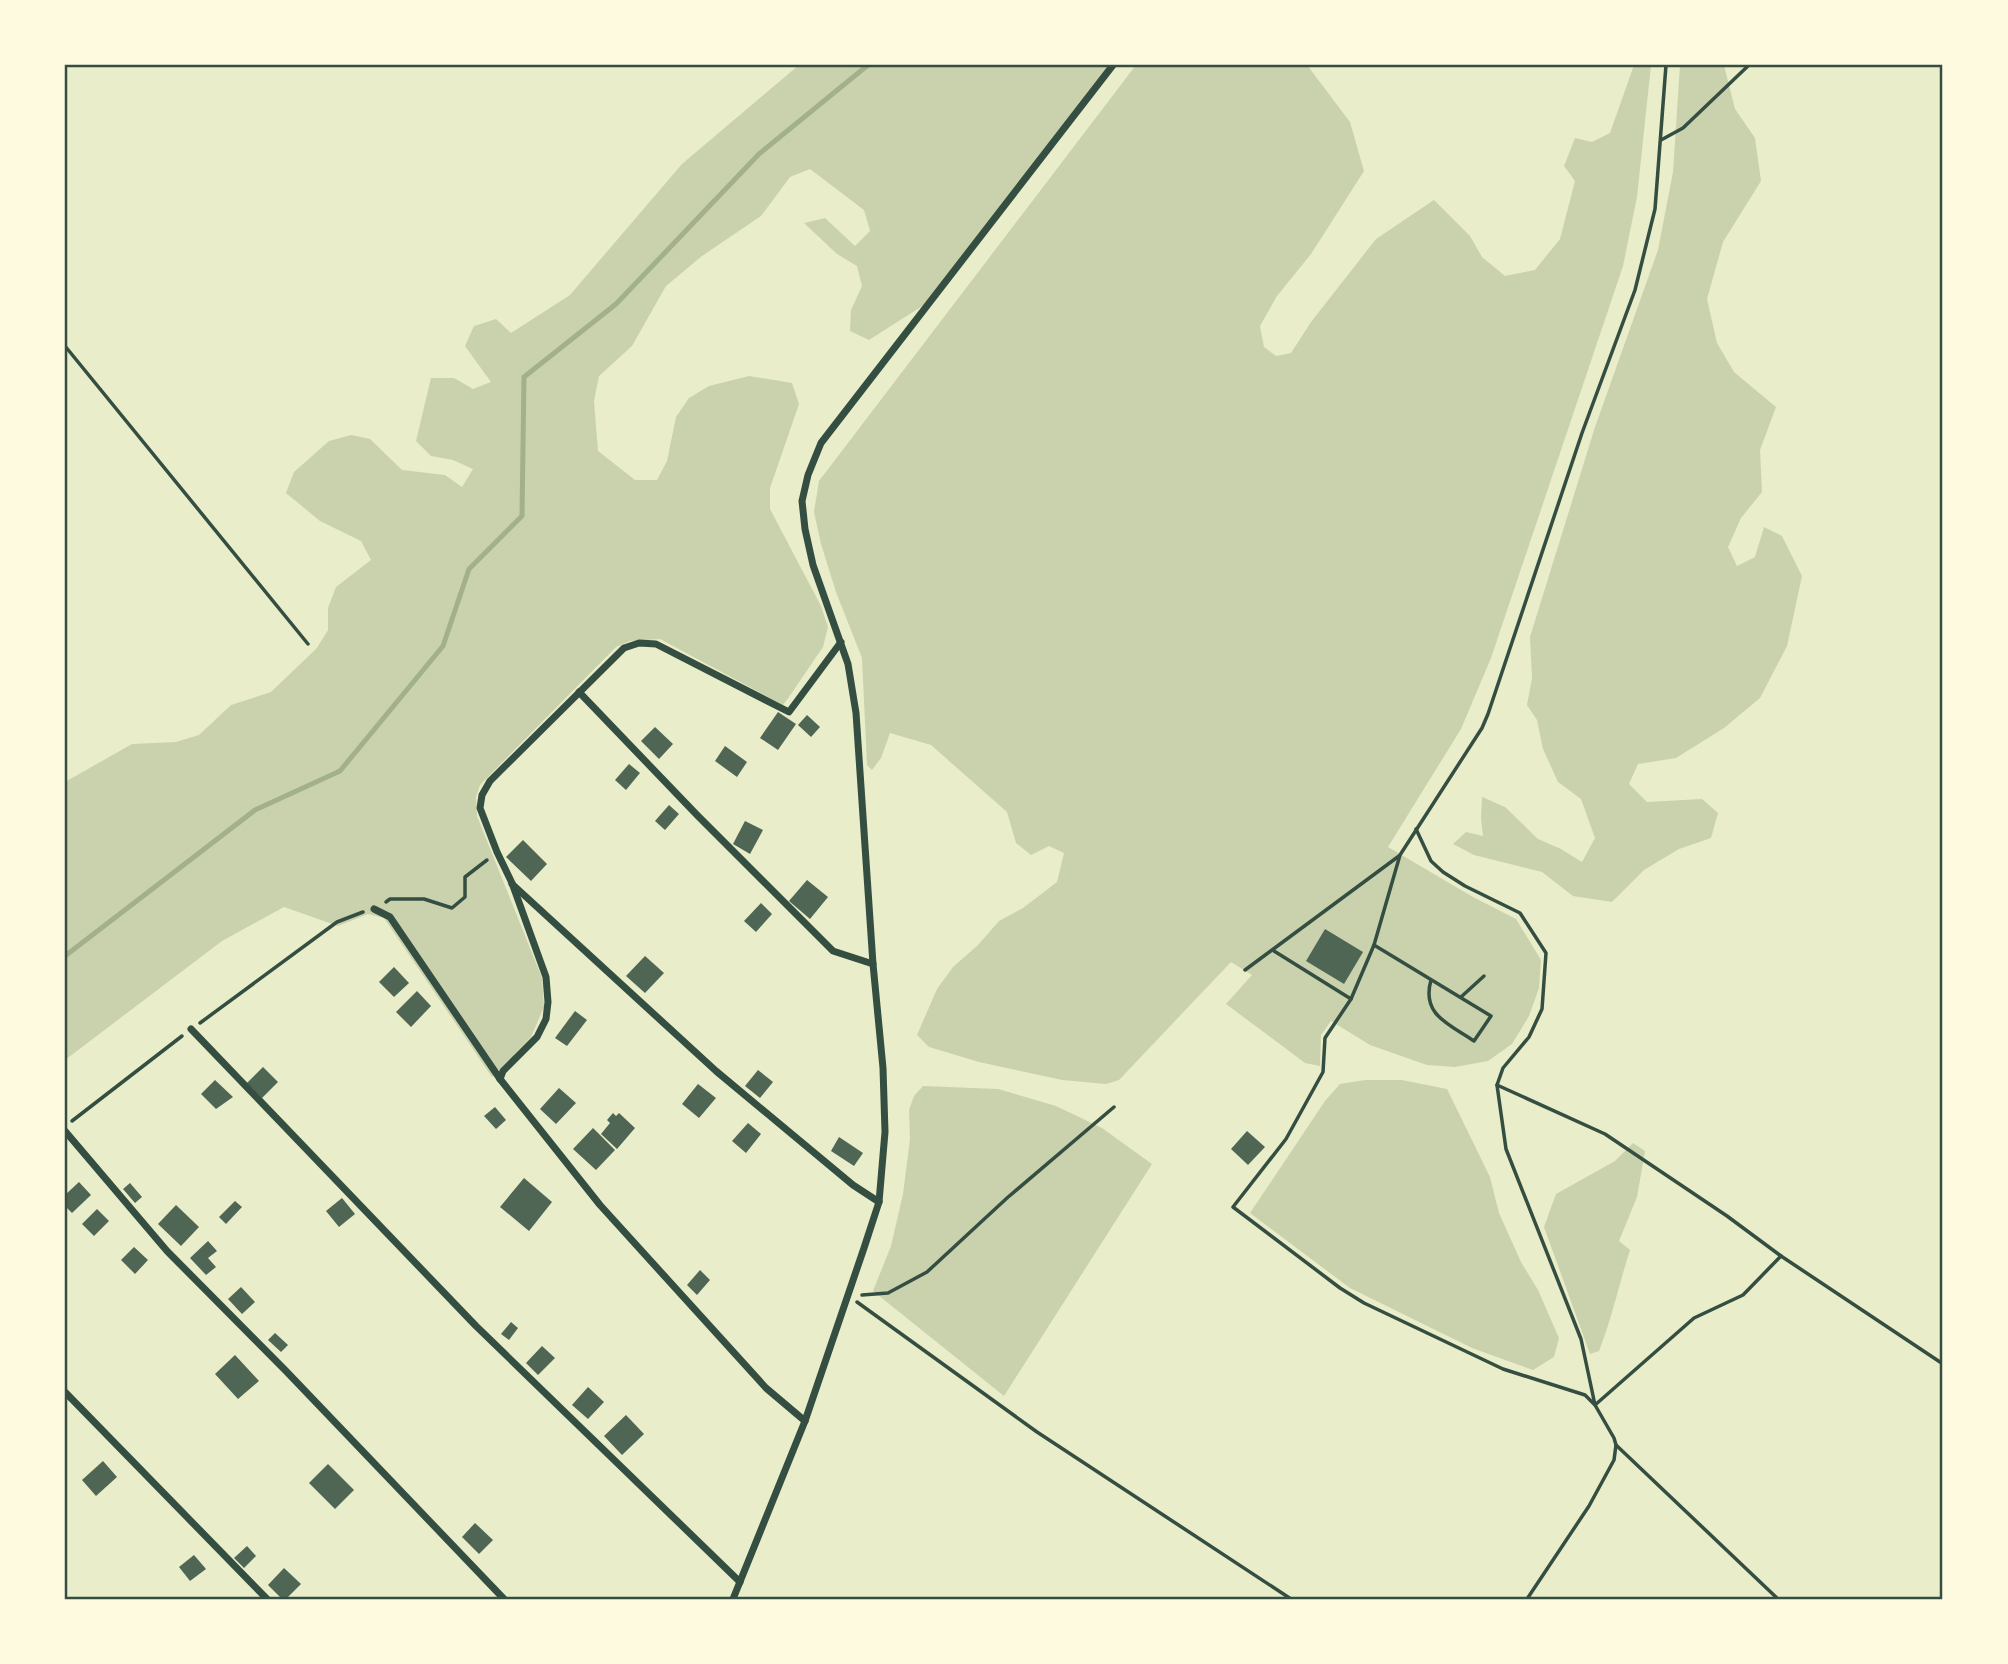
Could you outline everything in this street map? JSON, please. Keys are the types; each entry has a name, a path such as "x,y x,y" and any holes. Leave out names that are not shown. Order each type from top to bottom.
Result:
{"street":[{"path":"733,1599 805,1421 879,1202 885,1132 856,713 848,664 813,565 805,529 802,501 808,475 821,443 1113,65"},
{"path":"500,1079 503,1071 537,1037 546,1018 548,1002 546,977 512,884 480,808 482,794 490,781 624,648 639,643 656,644 789,712 841,642"},
{"path":"579,692 833,951 873,964"},
{"path":"512,884 716,1070 853,1185 879,1202"},
{"path":"374,909 390,917 500,1079 600,1205 766,1388 805,1421"},
{"path":"191,1029 477,1326 740,1582"},
{"path":"65,1129 167,1251 334,1420 504,1599"},
{"path":"65,1392 267,1599"}],"path":[{"path":"1595,1405 1585,1395 1503,1369 1364,1303 1233,1207 1286,1139 1323,1072 1325,1038 1351,999 1374,945 1400,855 1488,714 1582,433 1635,290 1654,209 1666,65"},
{"path":"1660,141 1683,128 1749,65"},
{"path":"65,346 308,644"},
{"path":"1416,828 1431,861 1465,886 1520,913 1546,953 1542,1009 1529,1037 1503,1068 1497,1085 1506,1149 1581,1339 1595,1405 1616,1445 1778,1599"},
{"path":"65,1129 191,1029 337,922 374,909 390,899 424,899 452,908 465,897 466,877 497,852"},
{"path":"1245,971 1400,855"},
{"path":"1374,945 1492,1016 1474,1041 1437,1017 1429,999 1431,980"},
{"path":"1274,951 1351,999"},
{"path":"1461,997 1484,976"},
{"path":"1497,1085 1605,1133 1943,1364"},
{"path":"848,1296 888,1293 927,1272 1114,1107"},
{"path":"1595,1405 1694,1318 1742,1295 1782,1256"},
{"path":"848,1296 990,1400 1291,1599"},
{"path":"1527,1599 1605,1479 1614,1460 1616,1445"}],"green space":[{"path":"799,65 1108,65 927,303 869,340 850,331 851,310 862,286 857,266 837,254 804,223 825,218 855,246 870,231 864,210 810,169 790,177 761,216 702,256 666,286 632,346 599,376 594,401 598,451 635,480 657,480 667,461 676,417 689,398 709,386 749,376 792,383 799,404 770,488 770,509 821,606 828,627 823,647 789,697 783,705 660,639 630,641 616,647 480,785 476,797 477,816 542,978 544,1007 531,1037 492,1077 384,918 368,914 338,926 284,907 222,941 65,1060 65,782 132,744 176,742 199,735 231,705 271,692 317,648 328,630 328,608 336,587 371,560 361,541 320,521 286,493 294,472 329,441 351,435 370,439 402,470 445,475 462,487 473,469 453,460 431,456 416,441 431,378 454,378 473,389 491,382 465,346 474,326 496,319 511,333 570,295 682,164"},
{"path":"1136,65 1307,65 1350,122 1364,171 1311,254 1277,296 1260,326 1264,347 1276,356 1291,353 1311,322 1376,239 1434,200 1470,236 1482,257 1505,276 1535,270 1560,239 1575,181 1564,166 1575,138 1592,142 1610,133 1634,65 1651,65 1637,197 1623,266 1491,658 1461,729 1388,847 1516,919 1541,960 1539,988 1529,1016 1512,1044 1488,1061 1455,1067 1427,1065 1370,1045 1331,1021 1321,1035 1320,1066 1305,1063 1226,1004 1252,975 1231,962 1119,1080 1106,1084 1062,1080 979,1062 929,1047 917,1035 937,989 953,967 978,945 999,921 1023,908 1057,882 1064,853 1049,846 1031,855 1016,843 1007,812 931,745 890,733 881,758 872,770 867,765 862,658 836,592 821,544 814,512 819,481"},
{"path":"1680,65 1724,65 1735,109 1755,138 1761,181 1723,242 1707,299 1717,343 1734,372 1776,407 1760,450 1762,492 1741,518 1728,547 1737,566 1755,557 1764,527 1782,536 1802,576 1787,646 1760,698 1724,728 1676,758 1638,764 1629,784 1647,802 1702,799 1718,813 1711,838 1679,849 1644,870 1612,902 1573,896 1542,872 1474,855 1453,844 1466,832 1483,836 1482,797 1505,807 1538,839 1582,862 1595,838 1581,799 1558,782 1543,749 1537,720 1527,705 1532,678 1530,637 1595,427 1658,250 1673,172"},
{"path":"1365,1080 1402,1080 1447,1089 1490,1177 1499,1213 1521,1262 1538,1290 1559,1338 1554,1357 1533,1370 1472,1348 1350,1288 1250,1213 1325,1101 1340,1084"},
{"path":"923,1086 998,1089 1056,1106 1102,1128 1152,1164 1004,1396 873,1291 891,1246 903,1194 910,1139 909,1110 914,1096"},
{"path":"1633,1143 1645,1151 1637,1197 1619,1241 1630,1250 1599,1351 1590,1354 1544,1227 1556,1194 1615,1161"}],"building":[{"path":"778,712 796,724 778,750 760,738"},
{"path":"807,715 820,727 811,737 798,725"},
{"path":"655,727 673,744 659,759 641,741"},
{"path":"725,746 747,762 737,777 715,761"},
{"path":"629,764 640,773 626,790 615,780"},
{"path":"669,805 679,814 665,830 655,821"},
{"path":"745,821 763,830 750,854 733,844"},
{"path":"523,840 547,864 531,881 506,857"},
{"path":"807,880 828,897 810,919 789,901"},
{"path":"761,903 772,914 756,932 744,921"},
{"path":"1325,929 1363,952 1344,984 1306,961"},
{"path":"645,956 664,973 645,993 626,976"},
{"path":"394,967 409,983 394,997 379,982"},
{"path":"417,991 431,1006 411,1027 396,1012"},
{"path":"575,1011 587,1020 567,1046 555,1038"},
{"path":"263,1067 278,1082 262,1098 247,1083"},
{"path":"758,1070 773,1082 760,1098 745,1086"},
{"path":"215,1080 233,1097 216,1109 201,1094"},
{"path":"698,1084 716,1098 699,1118 682,1104"},
{"path":"559,1088 576,1103 556,1124 540,1109"},
{"path":"495,1107 506,1120 496,1129 484,1116"},
{"path":"613,1113 616,1116 619,1113 635,1128 617,1149 601,1134 610,1123 607,1120"},
{"path":"748,1123 761,1134 746,1153 732,1141"},
{"path":"593,1128 615,1150 596,1170 573,1149"},
{"path":"1247,1131 1265,1147 1248,1165 1231,1149"},
{"path":"839,1137 863,1153 854,1166 831,1151"},
{"path":"524,1178 552,1202 529,1231 500,1207"},
{"path":"79,1182 91,1195 72,1213 65,1206 65,1195"},
{"path":"130,1183 142,1197 135,1203 123,1189"},
{"path":"342,1198 355,1214 339,1227 326,1211"},
{"path":"235,1201 242,1207 226,1224 219,1217"},
{"path":"176,1205 199,1227 181,1246 158,1224"},
{"path":"97,1209 109,1221 94,1236 82,1224"},
{"path":"208,1241 217,1251 208,1258 216,1267 206,1275 190,1258"},
{"path":"134,1247 148,1260 135,1274 121,1260"},
{"path":"700,1270 710,1280 697,1295 687,1285"},
{"path":"241,1287 255,1302 242,1314 228,1299"},
{"path":"511,1322 518,1328 509,1340 501,1334"},
{"path":"275,1333 288,1345 281,1352 268,1340"},
{"path":"542,1346 555,1358 538,1375 526,1363"},
{"path":"235,1355 259,1381 238,1399 215,1374"},
{"path":"588,1387 604,1402 588,1419 572,1405"},
{"path":"626,1415 644,1434 622,1455 604,1436"},
{"path":"103,1461 117,1477 96,1496 82,1480"},
{"path":"328,1464 354,1490 335,1509 309,1483"},
{"path":"475,1523 493,1540 479,1554 462,1537"},
{"path":"247,1546 256,1556 244,1568 234,1558"},
{"path":"194,1555 206,1569 190,1581 179,1567"},
{"path":"284,1568 301,1584 286,1599 282,1599 268,1585"}],"waterway":[{"path":"65,956 255,810 340,771 443,646 469,569 522,516 524,377 616,304 759,154 868,65"}]}
